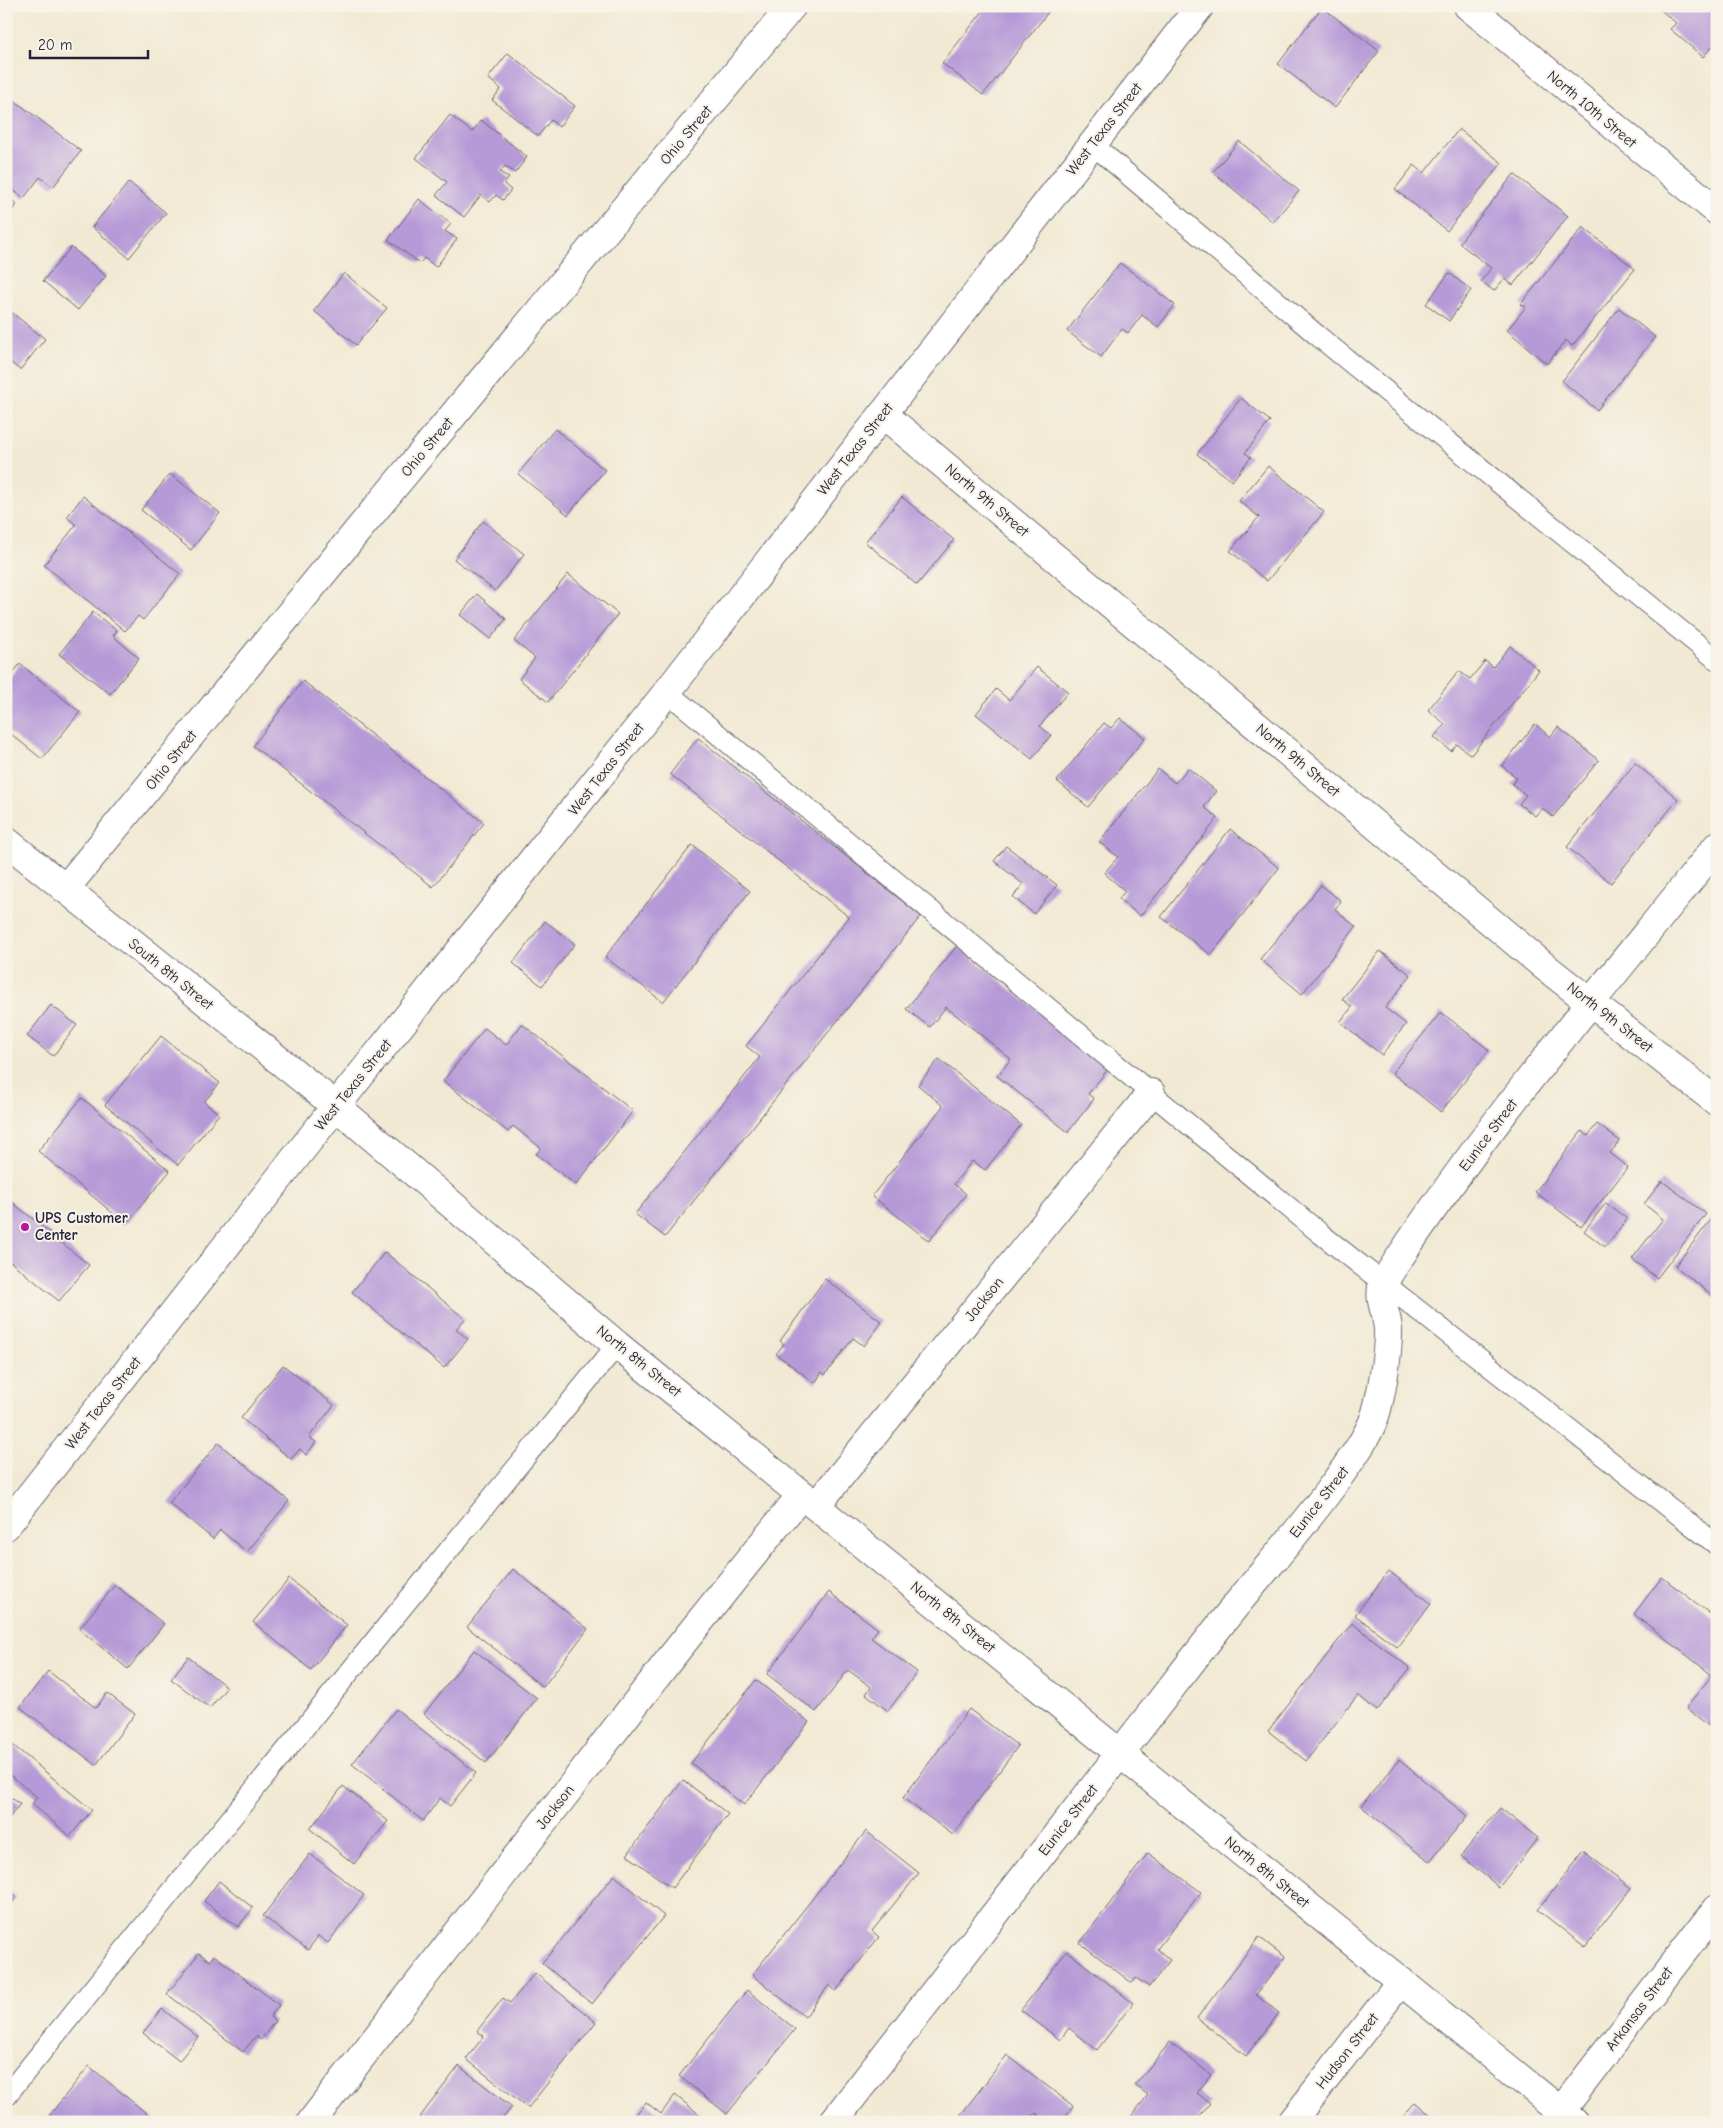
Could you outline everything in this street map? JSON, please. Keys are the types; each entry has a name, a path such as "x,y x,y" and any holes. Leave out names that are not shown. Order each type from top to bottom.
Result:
{"street":[{"name":"Ohio Street","path":"65,889 366,521 792,6"},
{"name":"West Texas Street","path":"6,1526 336,1106 667,692 1200,6"},
{"name":"North 10th Street","path":"1468,6 1717,211"},
{"name":"North 9th Street","path":"883,414 1522,947 1717,1102"},
{"name":"South 8th Street","path":"6,841 336,1106"},
{"name":"Eunice Street","path":"833,2122 1238,1602 1321,1502 1362,1443 1374,1418 1384,1366 1388,1332 1382,1302 1381,1288 1383,1283 1410,1240 1462,1169 1717,846"},
{"name":"Jackson","path":"311,2122 667,1663 809,1500 1151,1093"},
{"name":"North 8th Street","path":"336,1106 617,1345 1568,2116"},
{"name":"Arkansas Street","path":"1568,2116 1717,1908"},
{"name":"Hudson Street","path":"1292,2122 1401,1981"}],"lane":[{"path":"1092,144 1318,336 1717,660"},
{"path":"667,692 1321,1234 1717,1545"},
{"path":"6,2096 617,1345"}],"building":[{"path":"987,6 1053,6 983,95 942,63"},
{"path":"1656,6 1717,6 1717,41 1703,57 1670,29 1676,23"},
{"path":"1322,7 1379,51 1335,108 1278,64"},
{"path":"508,53 575,106 559,127 551,120 538,136 492,100 501,89 488,78"},
{"path":"6,94 81,151 53,187 40,177 24,198 6,185"},
{"path":"450,115 472,132 481,120 527,157 515,173 505,166 500,172 509,178 504,184 511,190 503,200 496,195 490,202 481,195 464,217 436,195 447,182 416,158"},
{"path":"1459,129 1502,163 1447,231 1395,189 1414,165 1424,173"},
{"path":"1239,141 1299,191 1273,222 1213,172"},
{"path":"1514,174 1568,216 1513,285 1504,279 1494,291 1481,281 1491,268 1459,243"},
{"path":"129,182 166,213 129,258 92,227"},
{"path":"6,196 17,204 7,217 13,222 6,230"},
{"path":"419,199 451,224 445,231 457,239 436,267 424,258 420,263 388,240"},
{"path":"1583,227 1635,269 1572,346 1566,340 1547,364 1507,330 1526,307 1521,304"},
{"path":"71,247 106,276 78,310 43,281"},
{"path":"1120,263 1175,305 1158,327 1142,315 1128,333 1122,329 1101,357 1067,331"},
{"path":"344,273 387,308 356,345 314,311"},
{"path":"1449,273 1471,290 1449,321 1426,304"},
{"path":"6,308 45,339 20,370 6,359"},
{"path":"1619,308 1655,337 1597,410 1562,381"},
{"path":"1241,398 1270,421 1245,453 1251,457 1232,481 1197,454"},
{"path":"555,429 605,470 568,515 518,474"},
{"path":"1268,466 1324,512 1267,581 1230,551 1259,517 1239,501"},
{"path":"170,474 220,513 191,550 141,510"},
{"path":"83,496 180,574 143,620 138,616 125,631 44,565 76,525 67,517"},
{"path":"902,497 954,540 917,585 865,542"},
{"path":"483,521 524,554 495,591 454,559"},
{"path":"568,574 618,614 548,702 519,679 535,658 514,641"},
{"path":"477,594 506,619 490,639 460,615"},
{"path":"93,612 117,631 113,636 139,658 110,694 59,654"},
{"path":"1510,646 1539,670 1471,755 1457,744 1451,751 1434,737 1445,724 1428,710 1459,671 1470,679 1485,661 1493,667"},
{"path":"20,664 80,712 42,759 6,730 6,682"},
{"path":"1037,667 1068,692 1040,726 1051,735 1032,759 976,714 996,689 1009,700"},
{"path":"303,681 484,823 433,887 253,746"},
{"path":"1120,718 1145,738 1088,807 1057,781 1104,723 1111,728"},
{"path":"1535,724 1550,737 1558,727 1599,760 1553,817 1542,808 1535,816 1519,804 1526,795 1512,784 1517,778 1502,766"},
{"path":"698,738 921,916 665,1237 635,1214 760,1057 746,1046 849,917 670,774"},
{"path":"1635,763 1678,799 1611,883 1567,847"},
{"path":"1188,768 1216,791 1204,807 1218,818 1140,916 1119,899 1125,891 1104,873 1118,857 1099,842 1158,769 1175,783"},
{"path":"1230,829 1279,868 1211,955 1161,917"},
{"path":"692,845 750,891 663,1002 605,957"},
{"path":"1006,846 1057,885 1034,914 1013,897 1023,884 994,861"},
{"path":"1321,885 1341,901 1335,909 1356,927 1302,994 1260,959"},
{"path":"545,921 575,944 542,986 513,963"},
{"path":"957,946 1109,1068 1088,1094 1094,1099 1068,1132 997,1076 1011,1059 946,1007 930,1027 906,1009"},
{"path":"1380,951 1411,975 1385,1008 1406,1024 1382,1055 1340,1022 1352,1007 1342,999"},
{"path":"51,1005 77,1025 53,1056 27,1036"},
{"path":"1441,1012 1489,1050 1441,1112 1392,1073"},
{"path":"522,1024 633,1111 576,1185 536,1154 541,1148 513,1126 508,1132 443,1081 485,1028 506,1045"},
{"path":"161,1036 220,1083 204,1102 219,1114 178,1165 105,1105"},
{"path":"939,1059 1021,1125 985,1170 972,1161 954,1184 966,1194 929,1241 872,1196 943,1106 918,1085"},
{"path":"82,1098 170,1171 126,1224 38,1151"},
{"path":"1597,1124 1620,1141 1610,1153 1628,1167 1581,1227 1535,1192 1582,1131 1588,1136"},
{"path":"1662,1181 1706,1214 1657,1278 1632,1259 1663,1219 1644,1204"},
{"name":"UPS Customer Center","path":"6,1197 89,1265 59,1301 6,1258"},
{"path":"1606,1203 1627,1219 1605,1247 1584,1231"},
{"path":"1717,1212 1717,1299 1675,1266"},
{"path":"385,1252 465,1319 456,1329 468,1339 444,1368 352,1292"},
{"path":"825,1279 882,1322 864,1346 853,1338 825,1375 822,1372 815,1383 776,1354 784,1344 780,1341"},
{"path":"283,1365 334,1405 309,1437 316,1442 306,1455 300,1449 291,1459 241,1418"},
{"path":"218,1443 289,1501 247,1552 220,1530 213,1539 169,1503"},
{"path":"513,1569 588,1629 543,1687 467,1627"},
{"path":"1389,1571 1431,1604 1397,1647 1355,1615"},
{"path":"1662,1577 1717,1619 1717,1732 1686,1708 1712,1675 1634,1614"},
{"path":"289,1579 347,1625 311,1670 253,1622"},
{"path":"115,1585 164,1624 128,1669 79,1629"},
{"path":"829,1592 878,1629 871,1638 917,1672 888,1711 866,1694 871,1687 848,1670 816,1712 767,1674"},
{"path":"1352,1623 1410,1668 1377,1711 1358,1695 1306,1761 1268,1731"},
{"path":"474,1650 537,1698 486,1763 424,1714"},
{"path":"188,1657 227,1687 210,1708 171,1679"},
{"path":"48,1671 96,1708 107,1693 135,1714 96,1765 20,1707"},
{"path":"756,1680 809,1722 744,1805 691,1763"},
{"path":"396,1709 476,1773 450,1806 440,1798 423,1821 352,1764"},
{"path":"969,1709 1018,1746 953,1835 903,1798"},
{"path":"9,1742 92,1810 70,1836 32,1804 37,1797 6,1772 6,1746"},
{"path":"1399,1760 1467,1816 1429,1862 1361,1806"},
{"path":"683,1780 728,1814 672,1888 627,1855"},
{"path":"343,1786 388,1821 354,1864 310,1829"},
{"path":"6,1794 20,1804 6,1822"},
{"path":"1500,1808 1538,1838 1499,1887 1461,1856"},
{"path":"866,1831 919,1873 872,1931 879,1937 836,1991 829,1985 805,2017 752,1975"},
{"path":"1583,1851 1631,1888 1585,1947 1538,1910"},
{"path":"1148,1853 1201,1892 1157,1949 1170,1960 1149,1987 1136,1978 1132,1983 1080,1943"},
{"path":"310,1854 364,1895 328,1943 318,1936 308,1950 263,1916"},
{"path":"614,1875 664,1916 592,2004 542,1963"},
{"path":"219,1881 253,1908 238,1927 204,1901"},
{"path":"6,1889 16,1897 6,1911"},
{"path":"1259,1937 1285,1957 1256,1995 1279,2013 1246,2056 1197,2018"},
{"path":"1067,1951 1133,2003 1097,2050 1069,2028 1060,2040 1021,2010"},
{"path":"199,1953 210,1961 214,1955 279,2005 270,2017 275,2021 261,2040 256,2036 243,2052 167,1994"},
{"path":"535,1973 596,2022 528,2108 466,2059 484,2036 477,2031 503,1998 510,2003"},
{"path":"747,1990 795,2029 727,2114 679,2076"},
{"path":"162,2009 198,2037 179,2061 143,2033"},
{"path":"1170,2042 1211,2075 1197,2093 1210,2103 1195,2122 1127,2122 1148,2095 1135,2085"},
{"path":"1007,2055 1073,2106 1061,2122 1047,2122 1036,2113 1029,2122 955,2122"},
{"path":"89,2066 157,2122 44,2122"},
{"path":"459,2066 512,2107 500,2122 416,2122"},
{"path":"675,2095 709,2122 630,2122 646,2102 661,2114"},
{"path":"1415,2102 1439,2122 1399,2122"}],"place":[{"name":"UPS Customer Center","path":"25,1227"}]}
